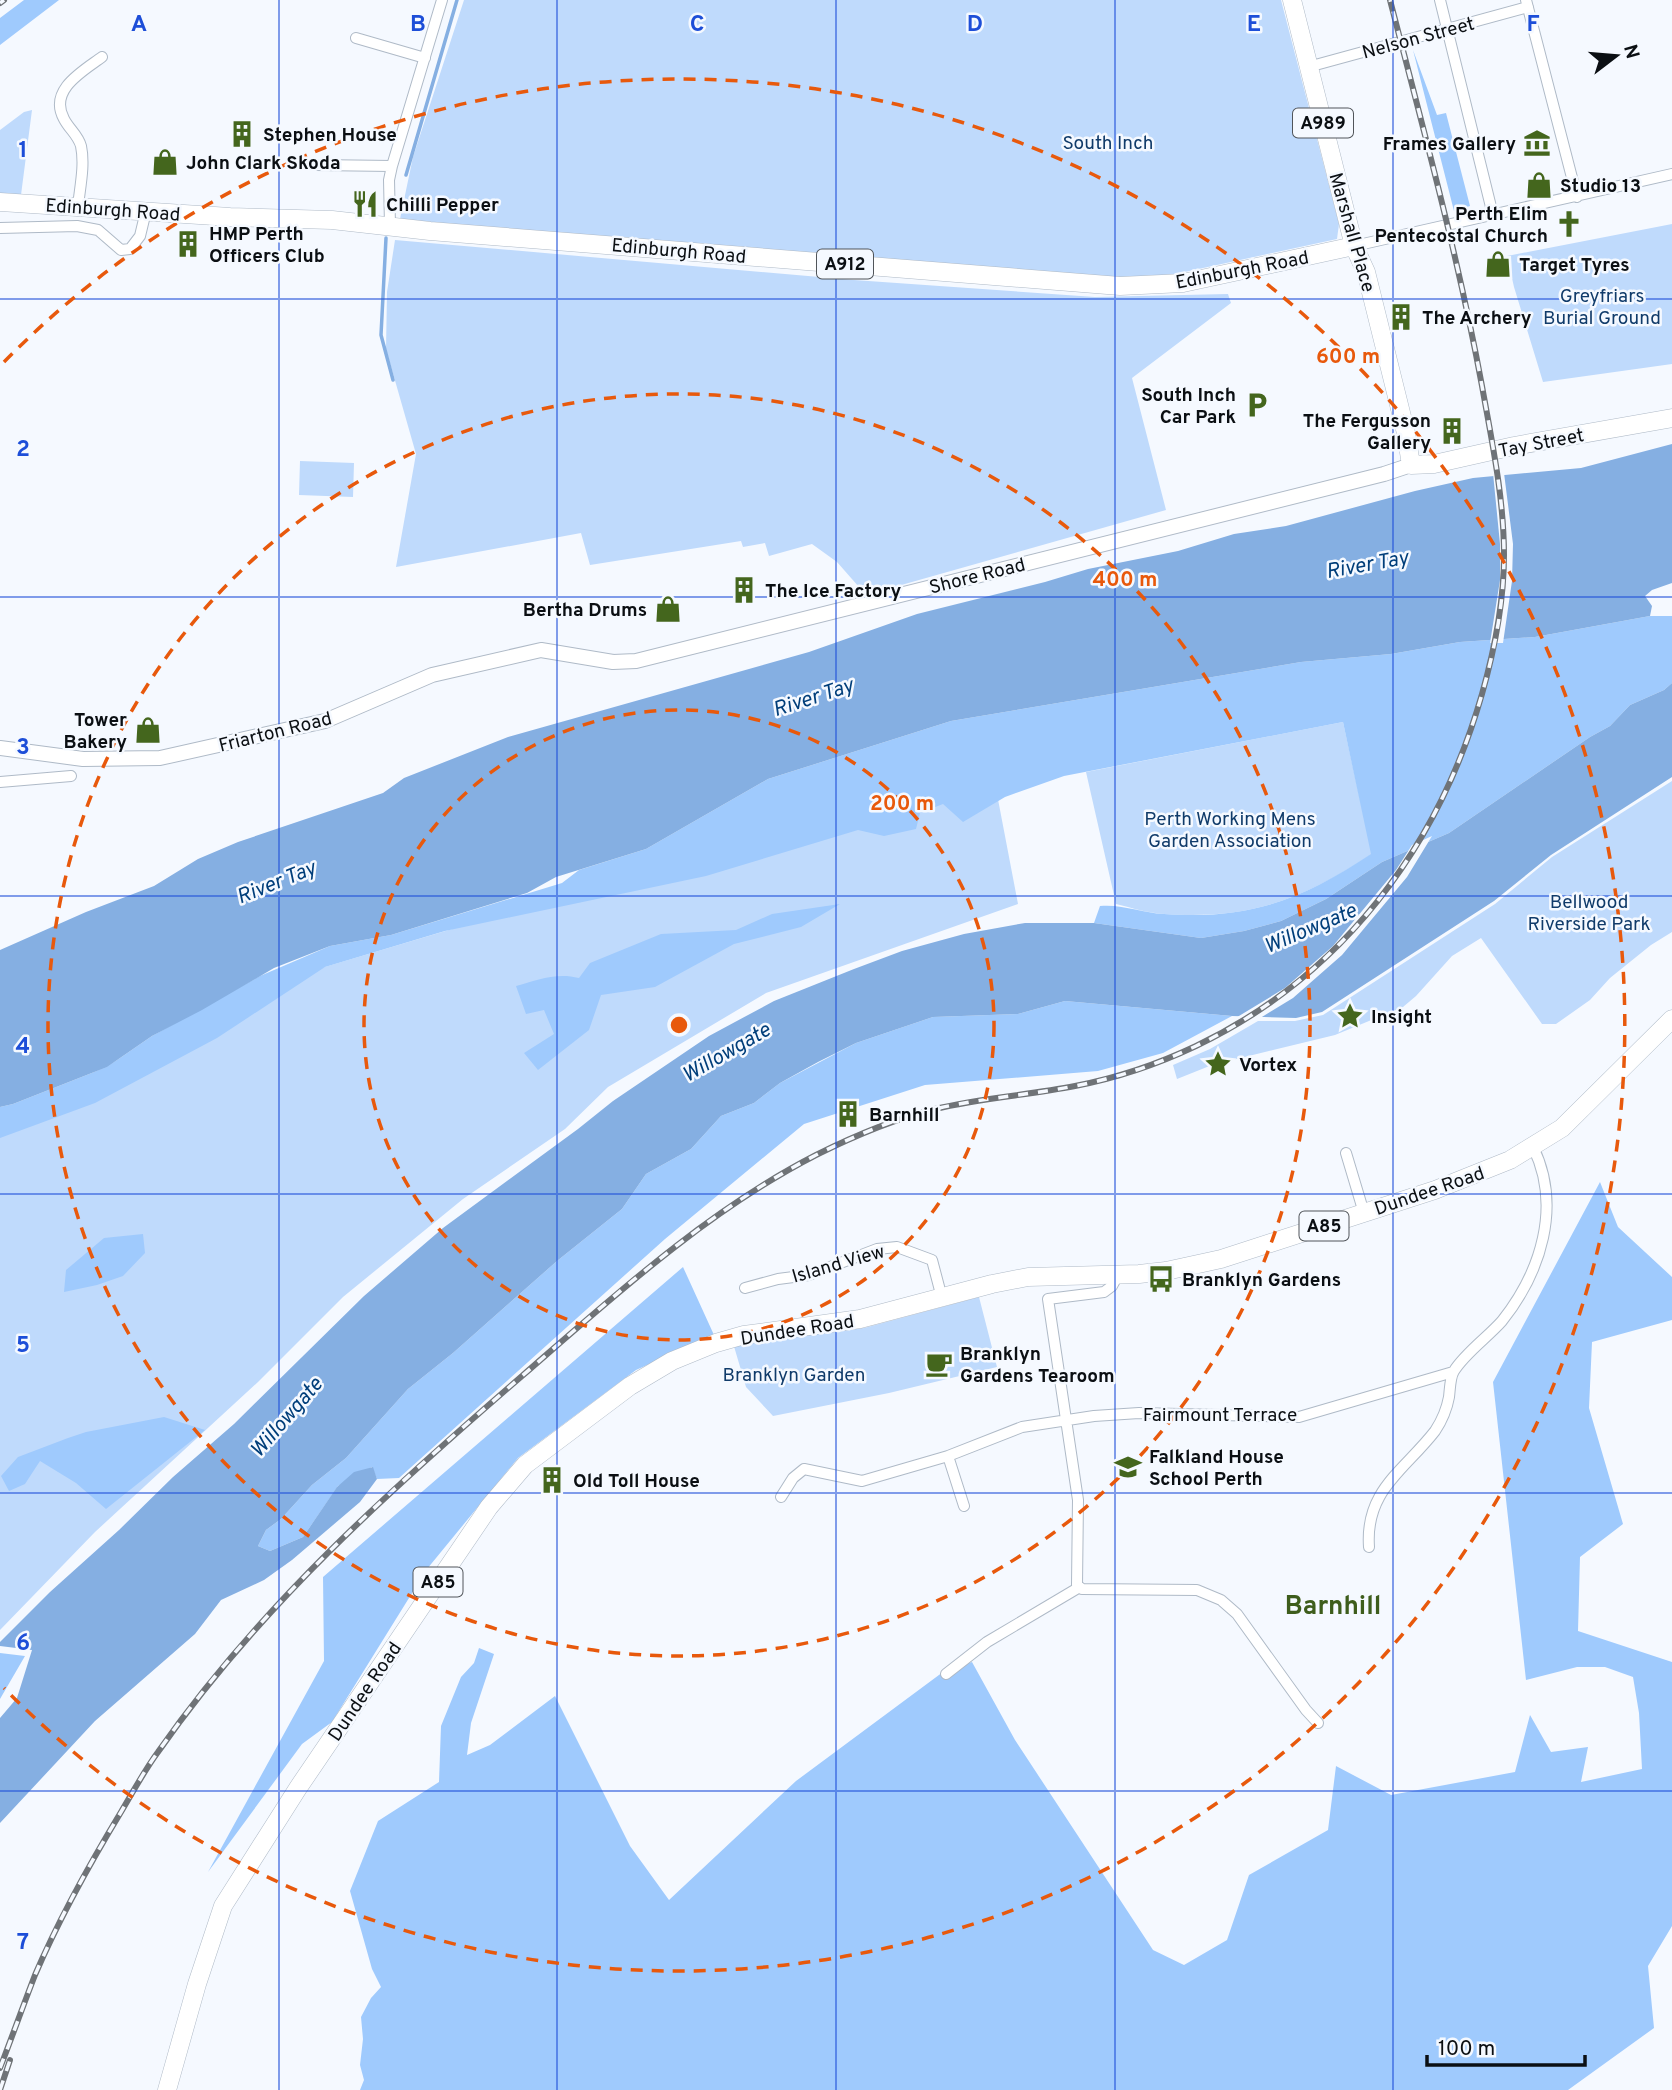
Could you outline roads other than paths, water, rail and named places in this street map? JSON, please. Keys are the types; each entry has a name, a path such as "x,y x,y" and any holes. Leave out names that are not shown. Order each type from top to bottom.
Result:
{"main road":[{"name":"Marshall Place","path":"1292,0 1354,246 1366,272 1406,433 1411,465"},
{"name":"Edinburgh Road","path":"0,202 390,225 430,231 1120,286 1183,283 1354,246"},
{"name":"Tay Street","path":"1411,465 1434,464 1514,446 1672,418"},
{"name":"Dundee Road","path":"167,2090 197,1983 223,1906 298,1788 489,1507 525,1465 630,1386 672,1361 744,1335 860,1319 1028,1277 1166,1271 1221,1259 1476,1175 1533,1147 1562,1128 1672,1019"}],"street":[{"path":"390,225 389,180 392,166 442,0"},
{"path":"1440,0 1493,215"},
{"path":"1527,4 1577,197"},
{"name":"Nelson Street","path":"1308,67 1527,4"},
{"path":"356,38 425,58"},
{"path":"78,206 82,154 80,143 63,118 60,101 67,83 102,57"},
{"path":"316,165 392,166"},
{"path":"1354,246 1672,174"},
{"path":"0,228 77,226 98,230 121,250 130,249 140,236 146,211"},
{"name":"Shore Road","path":"541,650 612,662 636,661 1371,478 1411,465"},
{"name":"Friarton Road","path":"0,748 83,759 160,758 325,722 432,675 541,650"},
{"path":"0,782 71,776"},
{"path":"1369,1547 1368,1528 1378,1495 1437,1429 1448,1402 1453,1372 1502,1320 1528,1280 1541,1252 1545,1235 1546,1201 1540,1166 1533,1147"},
{"path":"1346,1153 1364,1213"},
{"name":"Island View","path":"746,1288 778,1279 809,1275 877,1249 897,1247 932,1260 942,1298"},
{"path":"1078,1587 1078,1500 1048,1298 1104,1292 1112,1286 1118,1275"},
{"name":"Fairmount Terrace","path":"781,1497 793,1478 804,1469 862,1481 948,1456 1022,1427 1094,1416 1139,1413 1298,1417 1453,1372"},
{"path":"948,1456 964,1506"},
{"path":"946,1674 987,1642 1078,1587"},
{"path":"1078,1587 1082,1590 1197,1590 1221,1600 1237,1614 1318,1723"}],"water":[{"name":"River Tay","path":"1672,444 1672,583 1652,590 1645,596 1652,606 1650,616 1535,637 1460,642 1391,654 1301,662 951,721 768,779 646,849 556,877 527,893 391,935 330,946 274,968 152,1036 107,1067 0,1107 0,950 154,886 198,859 238,842 383,793 404,778 508,737 809,652 917,614 1088,569 1178,551 1234,534 1286,526 1415,491 1473,478 1581,468"},
{"name":"Willowgate","path":"1672,683 1672,777 1551,855 1494,901 1322,1012 1296,1018 1232,1016 1065,1001 1018,1014 933,1017 856,1043 780,1083 754,1103 721,1116 691,1149 646,1174 622,1209 408,1389 346,1458 312,1485 281,1519 266,1530 258,1546 270,1551 303,1537 337,1487 354,1472 373,1467 377,1479 360,1502 292,1560 264,1580 221,1600 195,1634 95,1721 0,1823 0,1718 17,1698 32,1650 0,1646 0,1642 173,1477 234,1424 364,1296 443,1228 613,1101 709,1036 774,1001 902,951 964,934 1025,923 1094,923 1201,938 1281,921 1326,899 1382,862 1449,833 1610,726 1630,705 1664,690"}],"waterway":[{"path":"406,175 457,0"},
{"path":"386,238 381,335 393,380"}],"railway":[{"path":"0,3 4,0"},
{"path":"0,2068 35,1975 75,1892 148,1767 197,1699 239,1648 328,1552 424,1462 591,1316 699,1228 776,1177 845,1141 889,1123 935,1109 1075,1086 1122,1075 1182,1053 1248,1017 1296,983 1339,944 1377,902 1411,855 1439,804 1463,750 1482,694 1498,625 1504,555 1497,470 1473,337 1390,0"},
{"path":"0,2090 10,2060"}],"place":[{"name":"Stephen House","path":"242,134"},
{"name":"Frames Gallery","path":"1537,143"},
{"name":"John Clark Skoda","path":"165,162"},
{"name":"Studio 13","path":"1539,185"},
{"name":"Chilli Pepper","path":"365,204"},
{"name":"Perth Elim Pentecostal Church","path":"1569,224"},
{"name":"HMP Perth Officers Club","path":"188,244"},
{"name":"Target Tyres","path":"1498,264"},
{"name":"The Archery","path":"1401,317"},
{"name":"South Inch Car Park","path":"1257,405"},
{"name":"The Fergusson Gallery","path":"1452,431"},
{"name":"The Ice Factory","path":"744,590"},
{"name":"Bertha Drums","path":"668,609"},
{"name":"Tower Bakery","path":"148,730"},
{"name":"Insight","path":"1350,1016"},
{"name":"Vortex","path":"1218,1064"},
{"name":"Barnhill","path":"848,1114"},
{"name":"Branklyn Gardens","path":"1161,1279"},
{"name":"Branklyn Gardens Tearoom","path":"939,1364"},
{"name":"Falkland House School Perth","path":"1128,1467"},
{"name":"Old Toll House","path":"552,1480"}],"district":[{"name":"Barnhill","path":"1333,1605"}],"park label":[{"name":"South Inch","path":"1108,142"},
{"name":"Greyfriars Burial Ground","path":"1602,306"},
{"name":"Perth Working Mens Garden Association","path":"1230,829"},
{"name":"Bellwood Riverside Park","path":"1589,912"},
{"name":"Branklyn Garden","path":"794,1374"}]}
